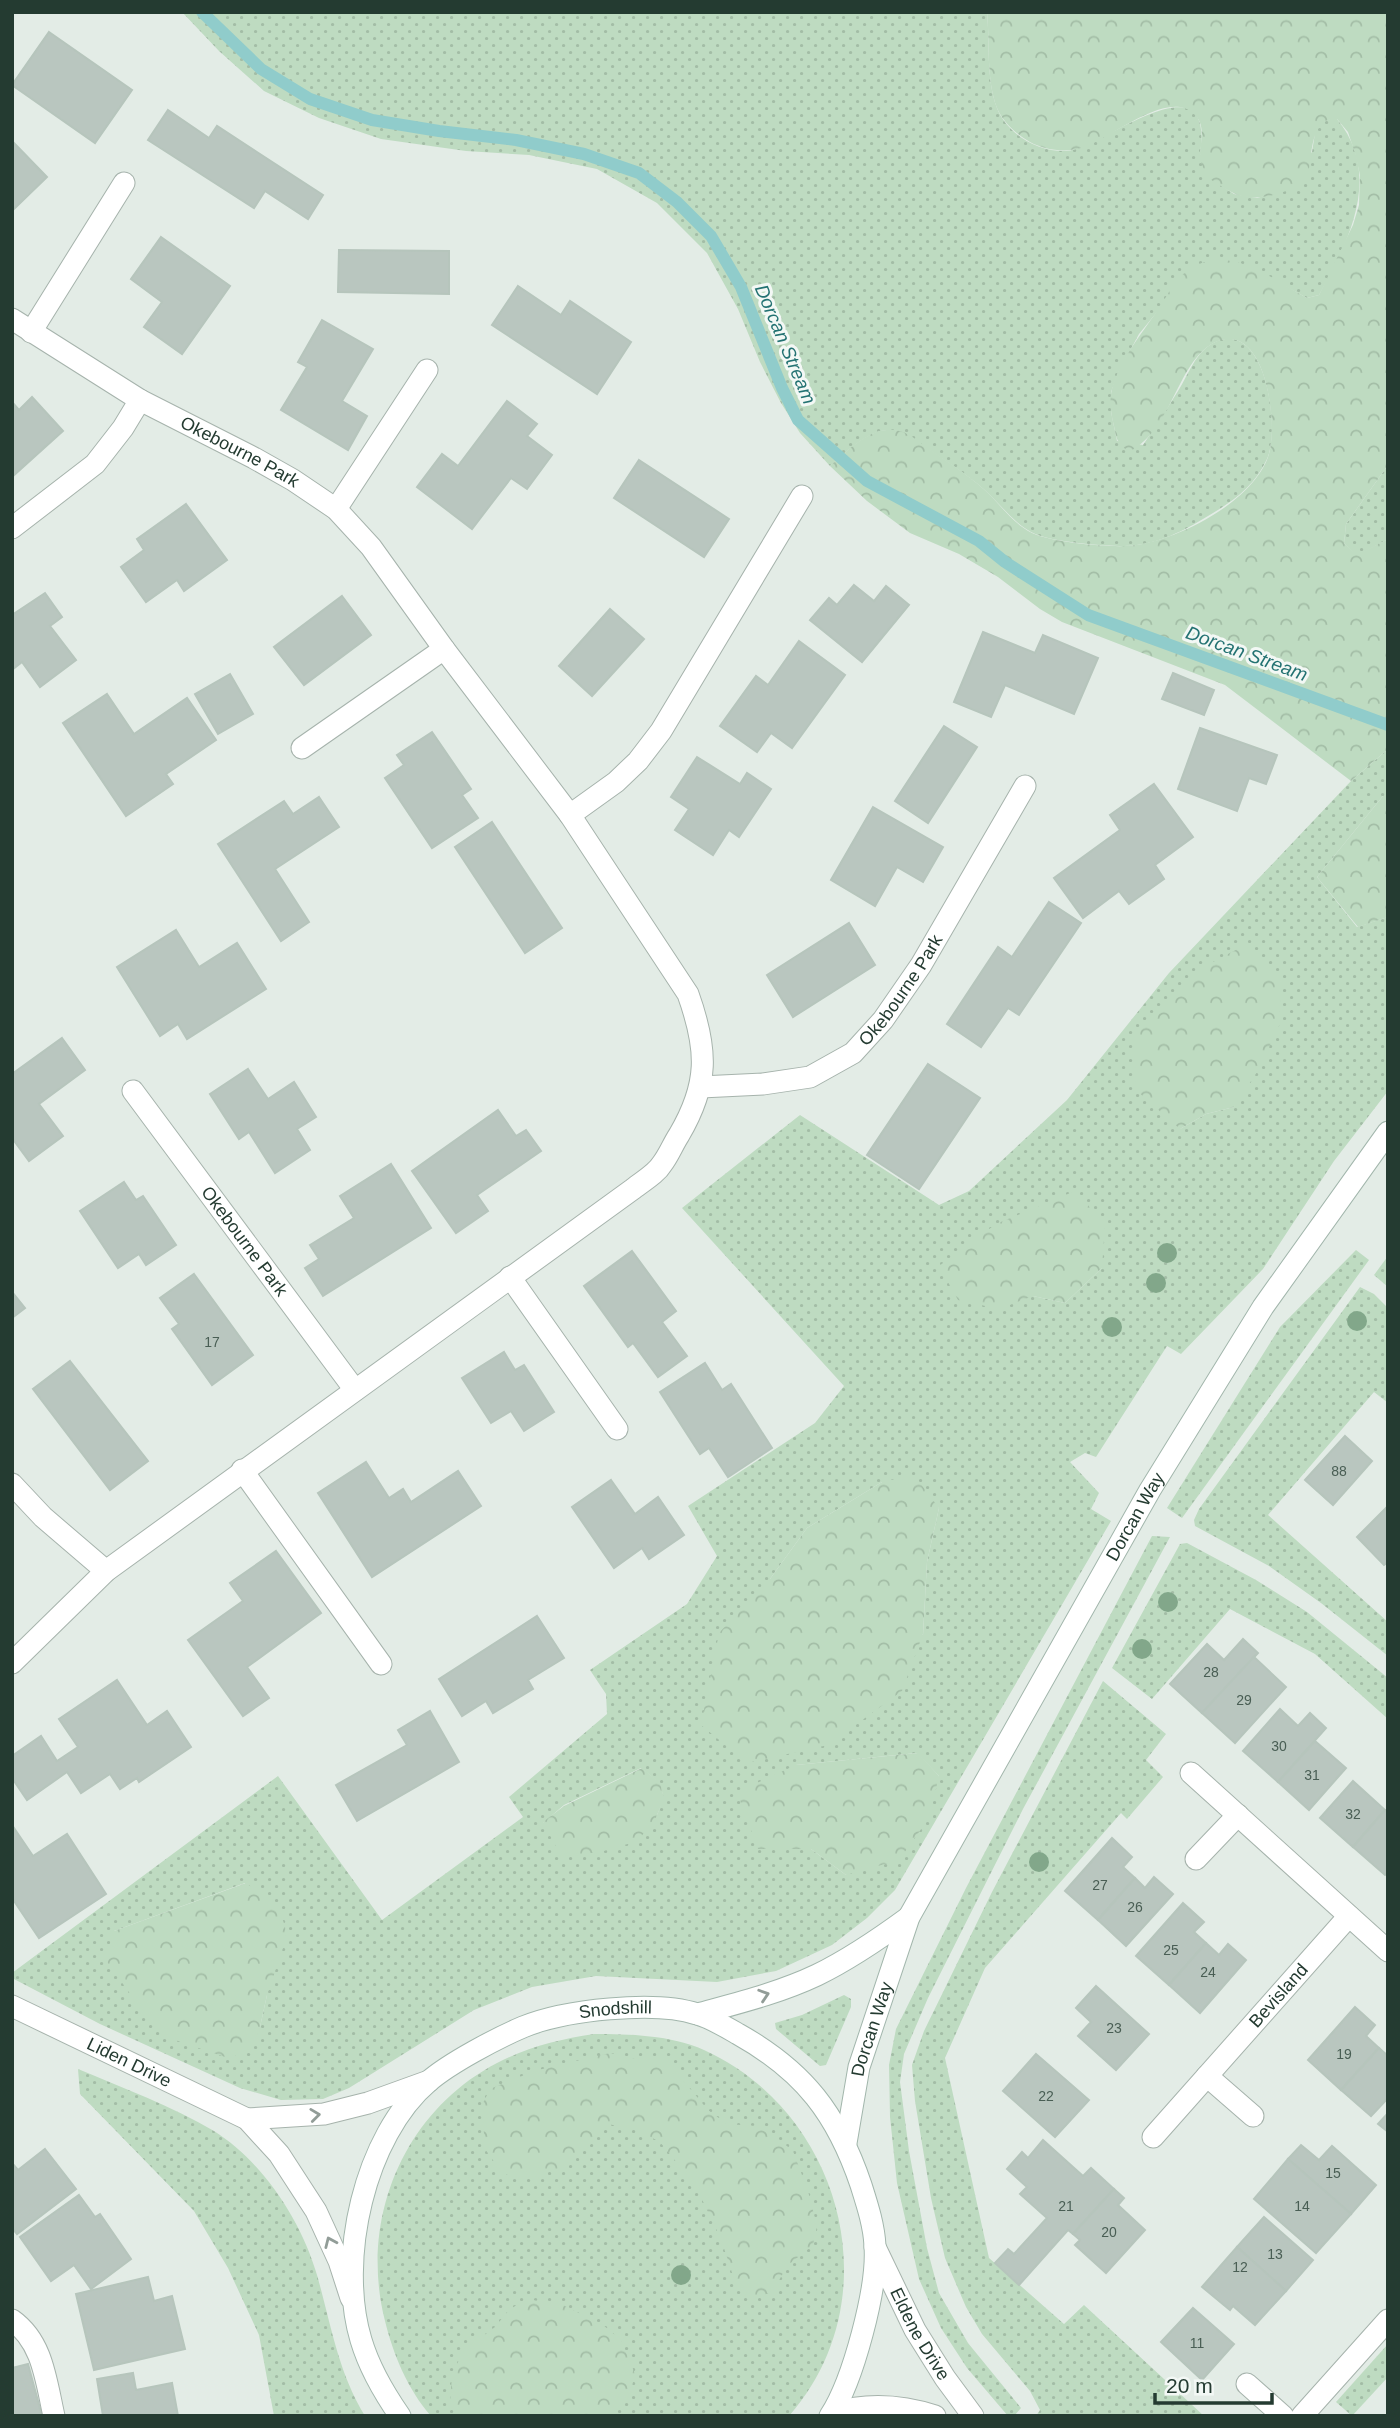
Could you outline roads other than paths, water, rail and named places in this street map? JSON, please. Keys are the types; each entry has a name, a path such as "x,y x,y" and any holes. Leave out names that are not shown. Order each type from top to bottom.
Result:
{"street":[{"path":"32,331 124,183"},
{"name":"Okebourne Park","path":"12,319 140,400 254,458 336,509 371,547 444,649 570,815 688,994 701,1042 701,1087 693,1112 662,1166 106,1571 12,1663"},
{"path":"336,509 427,370"},
{"path":"12,527 95,464 123,428 140,400"},
{"path":"570,815 616,782 638,761 661,731 802,496"},
{"path":"302,748 444,649"},
{"name":"Okebourne Park","path":"701,1087 763,1084 810,1077 853,1053 883,1020 921,965 1025,786"},
{"name":"Okebourne Park","path":"133,1091 355,1390"},
{"name":"Dorcan Way","path":"846,2143 859,2067 909,1917 1150,1490 1263,1307 1388,1132"},
{"path":"510,1277 617,1429"},
{"path":"242,1471 381,1664"},
{"path":"12,1484 43,1517 106,1571"},
{"path":"1191,1773 1388,1951"},
{"path":"1196,1859 1238,1815"},
{"name":"Bevisland","path":"1153,2137 1349,1916"},
{"name":"Dorcan Way","path":"698,2014 765,1995 816,1975 864,1949 909,1917"},
{"name":"Liden Drive","path":"12,2006 247,2119 279,2154 316,2211 339,2261 353,2306"},
{"name":"Snodshill","path":"400,2416 384,2391 361,2341 353,2306 353,2248 359,2211 372,2169 393,2121 429,2081 525,2026 575,2013 631,2008 664,2008 698,2014 744,2037 775,2057 819,2099 846,2143 867,2206 875,2247 863,2333 849,2375 831,2414"},
{"path":"1207,2076 1253,2116"},
{"name":"Liden Drive","path":"247,2119 324,2114 368,2104 429,2081"},
{"name":"Eldene Drive","path":"875,2247 915,2330 973,2416"},
{"path":"12,2320 22,2327 37,2349 54,2416"},
{"path":"1302,2416 1388,2320"},
{"path":"1247,2384 1283,2416"},
{"path":"831,2414 854,2406 889,2406 935,2416"}],"waterway":[{"name":"Dorcan Stream","path":"202,12 261,69 310,99 372,120 516,140 584,154 639,173 677,202 711,236 741,287 782,388 798,420 867,481 979,541 1005,562 1088,615 1388,725"}]}
